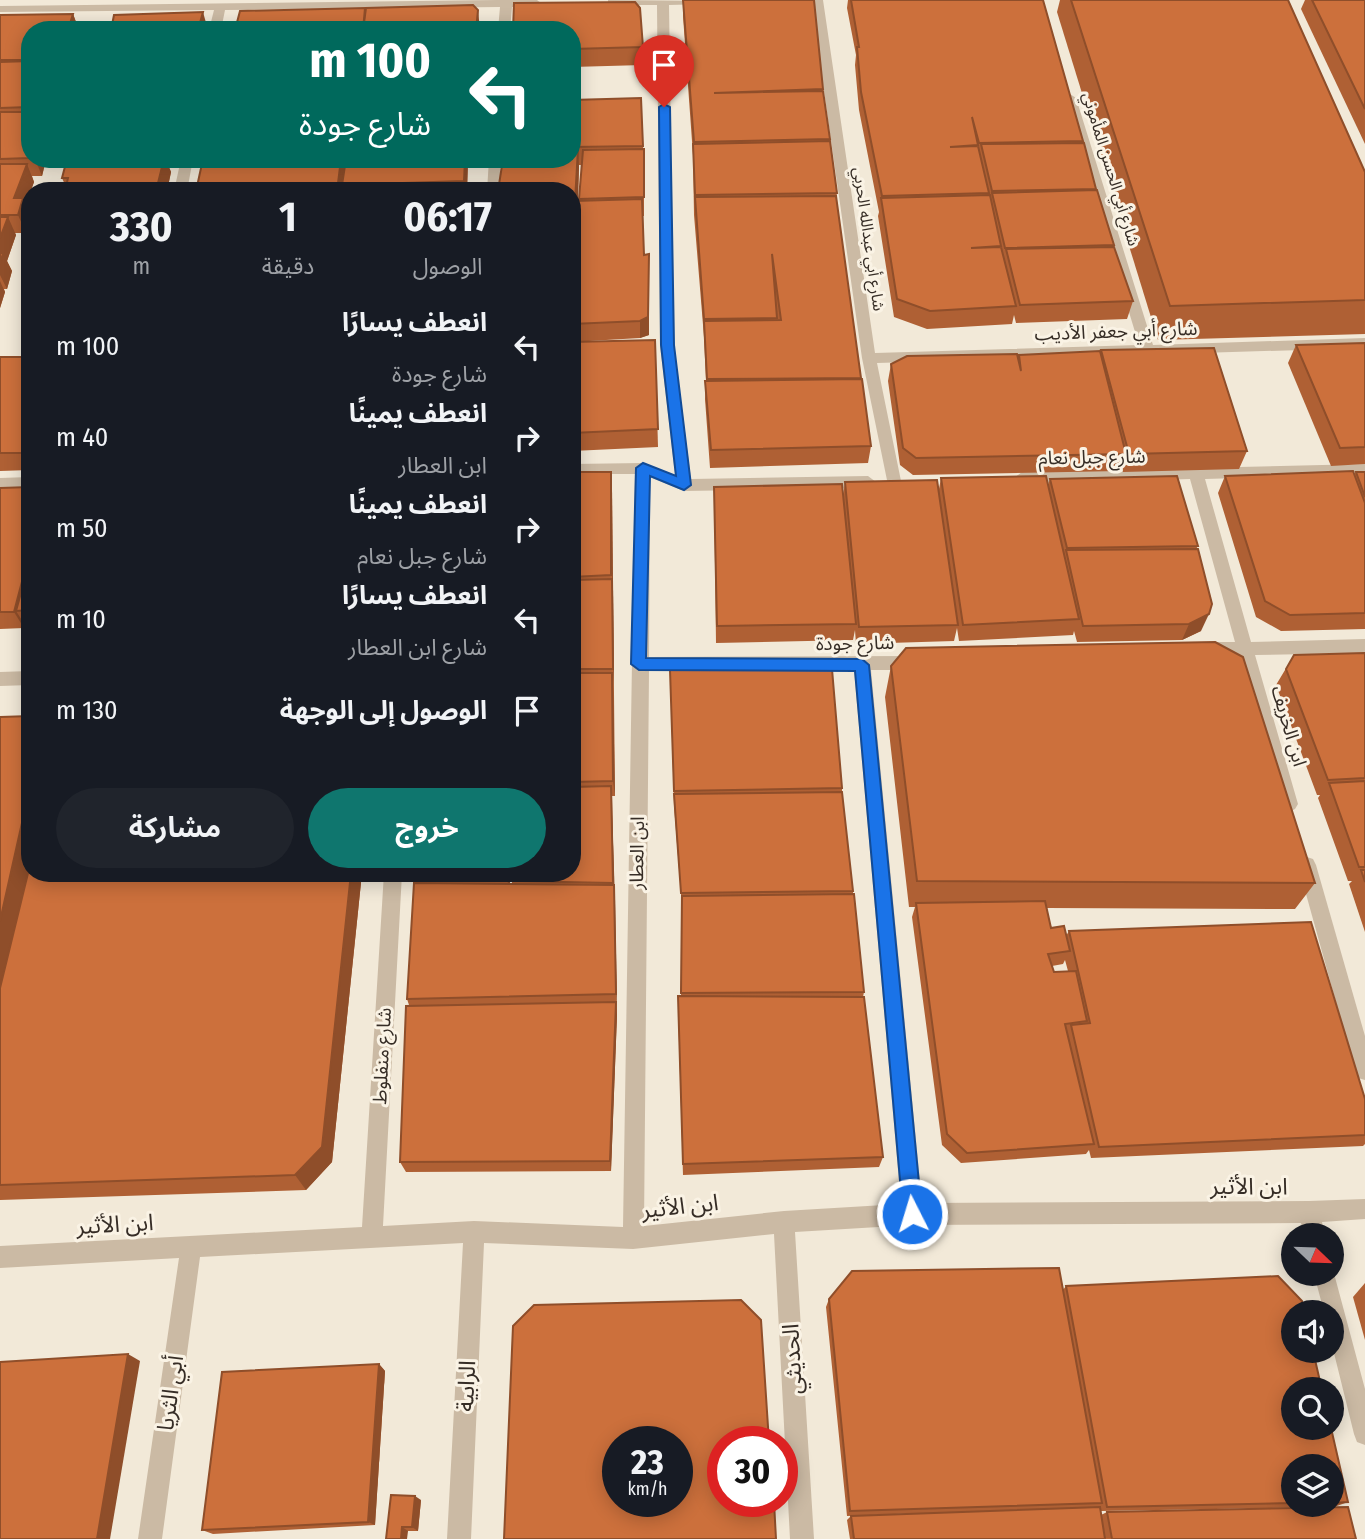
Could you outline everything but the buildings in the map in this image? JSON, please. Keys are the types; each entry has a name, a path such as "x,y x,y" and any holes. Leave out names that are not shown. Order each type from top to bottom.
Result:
{"street":[{"name":"شارع أبي عبدالله الحربي","path":"684,485 900,481 869,358 817,0"},
{"path":"663,1 660,345 684,485"},
{"path":"597,3 726,1"},
{"path":"0,9 545,3"},
{"path":"505,21 506,4"},
{"path":"217,21 220,7"},
{"name":"شارع أبي الحسن المأموني","path":"1068,90 1147,349"},
{"name":"شارع أبي جعفر الأديب","path":"869,358 1365,343"},
{"path":"581,469 643,468 684,485"},
{"name":"ابن العطار","path":"633,1237 643,468"},
{"name":"شارع جبل نعام","path":"1003,479 1365,469"},
{"name":"ابن الخريف","path":"1196,474 1294,819"},
{"path":"0,484 21,483"},
{"path":"1190,650 1365,646"},
{"name":"شارع جودة","path":"639,664 862,665 930,662"},
{"path":"862,665 912,1214"},
{"path":"0,679 21,678"},
{"path":"1301,846 1365,1071"},
{"name":"شارع منفلوط","path":"372,1238 392,882"},
{"name":"ابن الأثير","path":"0,1257 474,1232 633,1237 784,1222 912,1214 1309,1212 1365,1209"},
{"path":"1309,1212 1312,1223"},
{"name":"الحديثي","path":"784,1222 802,1539"},
{"name":"الرابية","path":"459,1539 474,1232"},
{"name":"أبي الثريا","path":"149,1539 191,1246"},
{"path":"1328,1286 1365,1434"}],"route":[{"path":"664,107 667,345 684,485 643,468 639,664 862,665 912,1214"}]}
